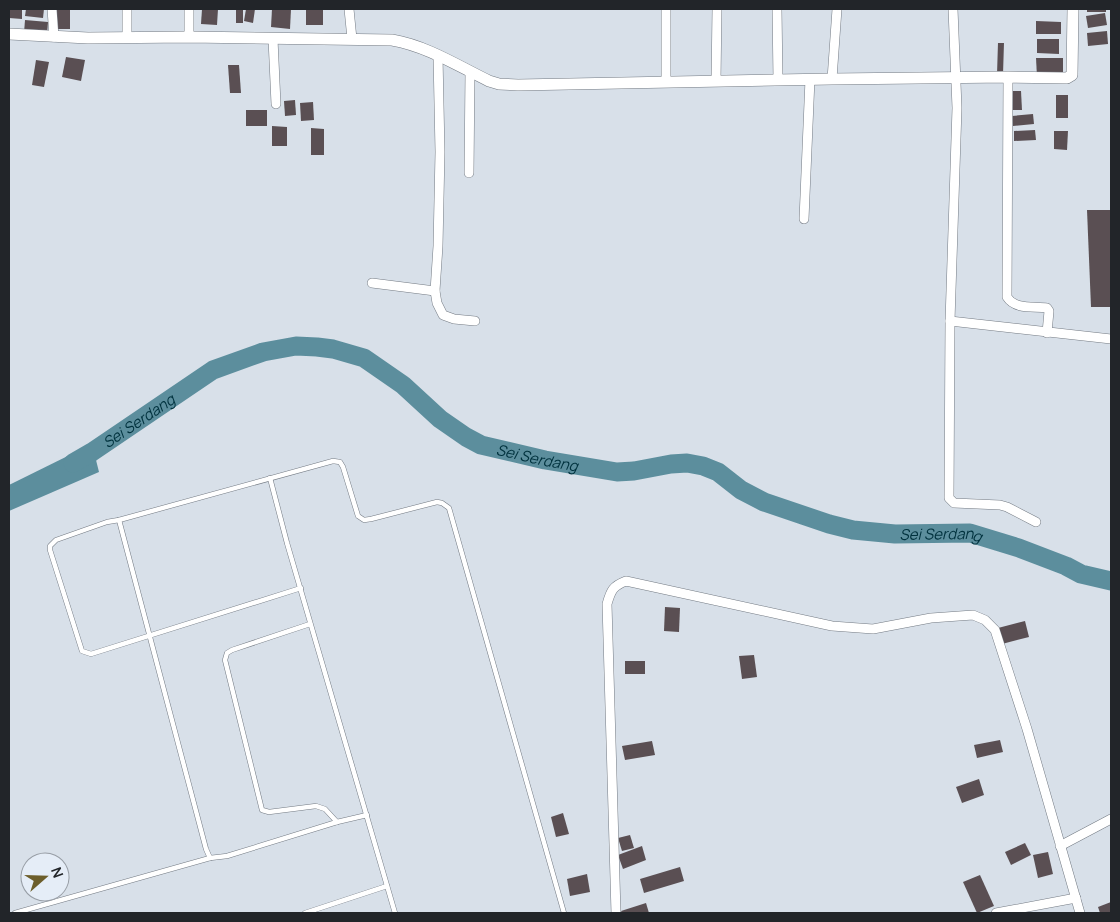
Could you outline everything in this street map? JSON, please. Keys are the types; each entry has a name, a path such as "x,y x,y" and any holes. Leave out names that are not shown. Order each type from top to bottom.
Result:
{"street":[{"path":"52,9 54,37"},
{"path":"127,9 127,38"},
{"path":"189,9 190,37"},
{"path":"349,9 352,39"},
{"path":"666,9 666,82"},
{"path":"716,80 717,9"},
{"path":"777,9 778,80"},
{"path":"832,79 837,9"},
{"path":"953,9 956,128 950,321 949,498 954,503 1007,507 1036,522"},
{"path":"9,34 127,38 382,39 409,43 499,84 518,85 716,80 1070,77 1072,75 1073,9"},
{"path":"273,39 276,104"},
{"path":"438,56 440,152 435,291 437,303 443,315 454,319 475,321"},
{"path":"469,172 470,72"},
{"path":"1008,77 1007,297 1010,302 1016,305 1045,307 1049,311 1048,330"},
{"path":"804,219 810,79"},
{"path":"372,283 435,291"},
{"path":"950,321 1048,330 1111,339"},
{"path":"616,913 608,604 610,591 615,585 626,581 832,626 872,629 931,618 973,615 980,617 995,630 1027,729 1080,913"},
{"path":"1060,846 1111,819"},
{"path":"996,913 1076,898"}],"lane":[{"path":"301,588 90,654 84,652 50,546 56,540 107,522 338,461 343,467 358,516 364,520 371,520 437,502 442,503 449,508 564,913"},
{"path":"270,478 286,543 301,588 395,913"},
{"path":"119,520 148,635 210,858"},
{"path":"310,624 232,650 227,653 225,660 262,810 269,812 316,806 325,809 337,822"},
{"path":"15,913 210,858 227,856 337,822 367,815"},
{"path":"305,913 387,886"}],"water":[{"path":"92,444 99,472 9,511 9,485"}],"building":[{"path":"9,9 22,9 22,19 9,18"},
{"path":"26,9 44,9 43,18 25,16"},
{"path":"202,9 218,9 217,25 201,24"},
{"path":"236,9 243,9 243,23 236,23"},
{"path":"246,9 255,9 253,23 244,21"},
{"path":"272,9 291,9 290,29 271,27"},
{"path":"306,9 323,9 323,25 306,25"},
{"path":"1087,9 1106,9 1106,12 1087,12"},
{"path":"55,10 70,10 70,29 54,29"},
{"path":"1105,13 1107,25 1088,28 1086,16"},
{"path":"25,20 48,22 47,35 24,33"},
{"path":"1036,21 1061,22 1061,34 1036,34"},
{"path":"1107,31 1108,44 1088,46 1087,33"},
{"path":"1037,39 1059,39 1059,54 1037,53"},
{"path":"998,43 1004,43 1003,74 997,74"},
{"path":"66,57 85,60 81,81 62,77"},
{"path":"1036,58 1063,58 1063,76 1037,77"},
{"path":"36,60 49,62 44,87 32,85"},
{"path":"228,65 239,65 241,93 230,93"},
{"path":"1009,91 1021,91 1022,110 1010,110"},
{"path":"1056,95 1068,95 1068,118 1056,118"},
{"path":"295,100 296,115 285,116 284,101"},
{"path":"313,102 314,120 301,121 300,103"},
{"path":"246,110 267,110 267,126 246,126"},
{"path":"1033,114 1034,124 1013,126 1012,116"},
{"path":"272,126 287,127 287,146 272,146"},
{"path":"311,128 324,129 324,155 311,155"},
{"path":"1035,130 1036,140 1014,141 1014,131"},
{"path":"1054,131 1068,131 1067,150 1054,149"},
{"path":"1087,210 1111,210 1111,307 1091,307"},
{"path":"665,607 680,608 679,632 664,631"},
{"path":"1025,621 1029,637 1002,644 998,628"},
{"path":"754,655 757,677 742,679 739,656"},
{"path":"625,661 645,661 645,674 625,674"},
{"path":"1000,740 1003,752 977,758 974,745"},
{"path":"652,741 655,755 625,760 622,746"},
{"path":"979,779 984,795 962,803 956,787"},
{"path":"563,813 569,834 556,837 551,817"},
{"path":"630,835 634,848 622,851 618,838"},
{"path":"1025,843 1031,855 1011,865 1005,852"},
{"path":"642,846 646,860 623,869 618,855"},
{"path":"1048,852 1053,874 1038,878 1033,855"},
{"path":"680,867 684,881 644,893 640,879"},
{"path":"587,874 590,892 570,896 567,879"},
{"path":"980,875 994,906 977,913 963,882"},
{"path":"1111,902 1111,913 1100,913 1098,907"},
{"path":"646,903 649,913 622,913 621,911"}],"waterway":[{"name":"Sei Serdang","path":"73,463 213,370 263,352 296,346 317,347 333,349 364,358 403,385 440,419 481,445 545,460 617,472 634,471 671,464 687,463 703,466 718,472 741,490 764,502 829,524 853,530 895,534 970,533 1019,548 1066,566 1081,574 1111,581"}]}
